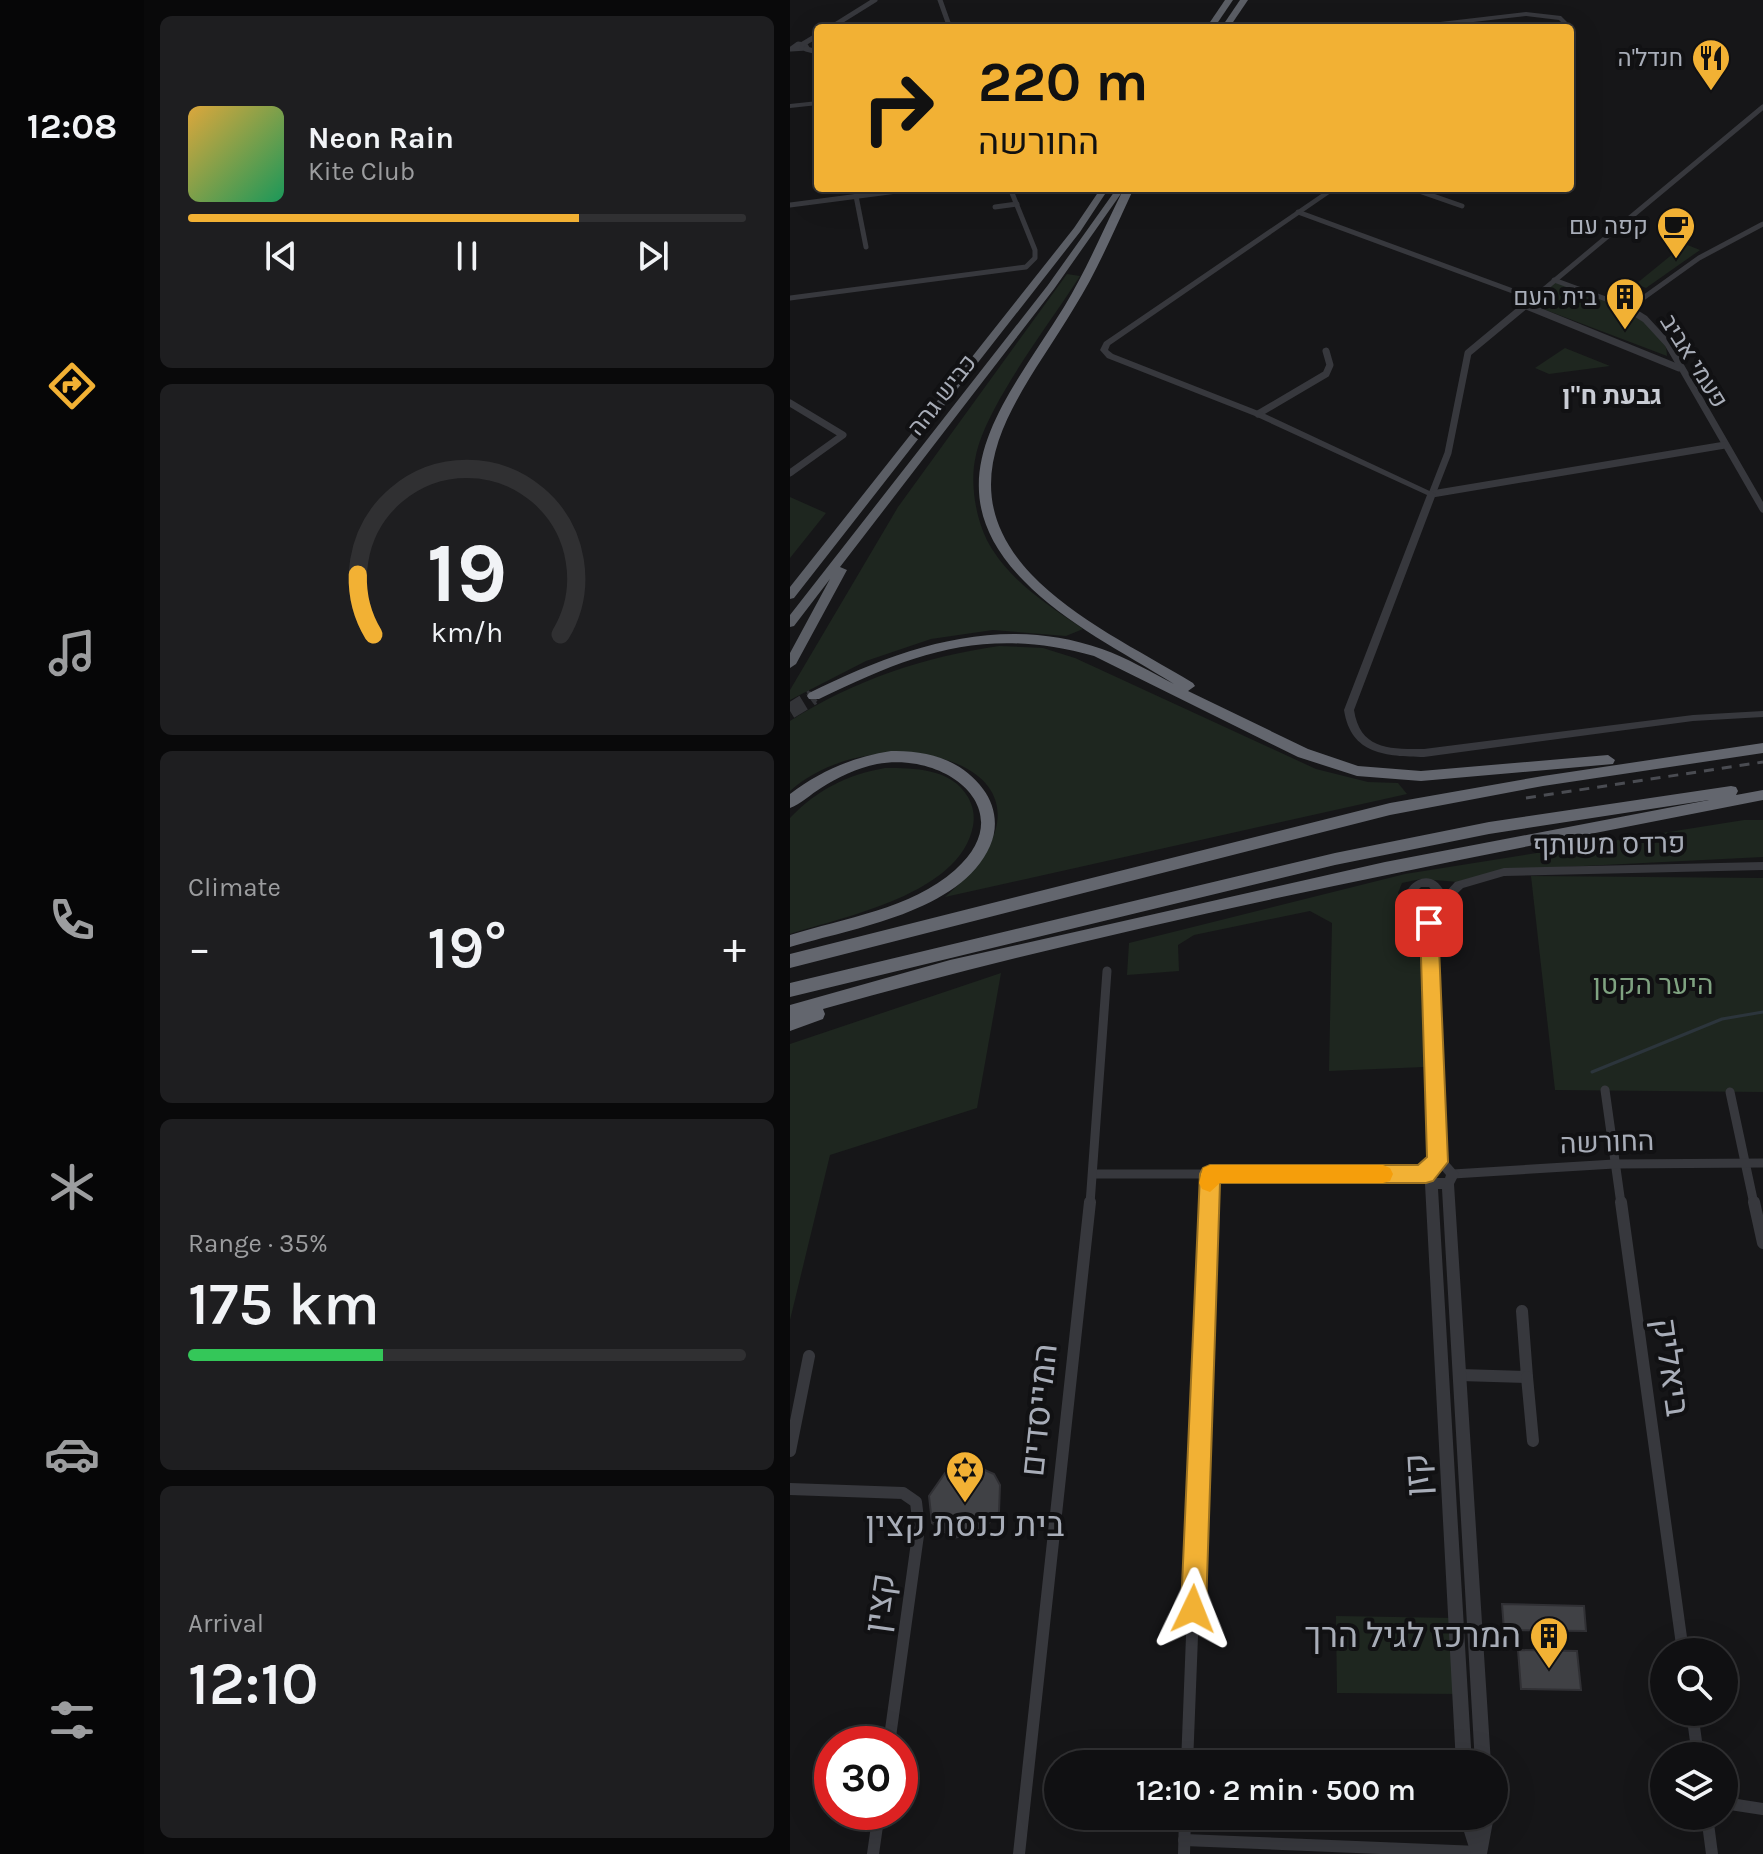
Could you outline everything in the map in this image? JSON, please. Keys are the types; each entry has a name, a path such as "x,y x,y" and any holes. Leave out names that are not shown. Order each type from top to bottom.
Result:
{"highway":[{"path":"1213,24 1229,0"},
{"path":"1228,24 1244,0"},
{"name":"כביש גהה","path":"790,595 1077,230 1102,192"},
{"name":"כביש גהה","path":"790,623 1093,232 1118,192"},
{"path":"1127,192 1080,289 998,420 983,476 987,513 1010,559 1040,590 1092,627 1278,741"},
{"path":"790,664 834,581 889,495"},
{"path":"814,696 867,669 919,649 972,640 1034,637 1099,653 1278,741 1325,762 1357,771 1421,776 1763,745"},
{"path":"790,961 1390,809 1763,745"},
{"path":"790,802 820,781 855,765 892,757 921,757 948,766 975,785 986,804 989,827 970,865 936,891 900,906 790,941"},
{"path":"790,990 1335,859 1489,828 1763,786"},
{"path":"790,1012 894,981 1385,868 1763,795"},
{"path":"790,1024 1029,949"}],"street":[{"path":"836,24 875,0"},
{"path":"940,0 949,24"},
{"path":"1440,24 1526,14 1554,15 1564,22 1562,24"},
{"path":"805,47 814,39"},
{"path":"792,49 805,47 814,50"},
{"path":"790,106 814,103"},
{"path":"1763,107 1490,331 1465,358 1448,453 1349,710 1349,721 1359,739 1385,751 1424,753 1693,718 1763,714"},
{"path":"790,205 888,192"},
{"path":"790,298 1026,267 1035,258 1012,192"},
{"path":"1329,192 1104,347 1110,356 1258,414 1432,494 1725,445"},
{"path":"1422,192 1462,206"},
{"path":"856,196 866,247"},
{"path":"995,207 1017,204"},
{"path":"1298,212 1532,298"},
{"path":"1631,307 1699,258 1763,224"},
{"name":"פעמי אביב","path":"1554,280 1631,307 1655,325 1763,509"},
{"path":"1524,305 1679,368"},
{"path":"1258,414 1326,374 1330,365 1326,351"},
{"path":"790,473 843,435 840,430 791,404"},
{"name":"פרדס משותף","path":"1434,886 1459,885 1523,870 1763,866"},
{"path":"1429,923 1409,903 1409,890 1423,884 1434,886 1442,894 1440,906"},
{"path":"1438,1162 1429,923 1459,885"},
{"path":"1417,910 1440,906"},
{"name":"המייסדים","path":"1019,1854 1093,1174 1107,971"},
{"name":"ביאליק","path":"1605,1090 1681,1638"},
{"path":"1730,1092 1763,1243"},
{"path":"1093,1174 1210,1174 1428,1179 1450,1179 1450,1167 1438,1162 1428,1167 1428,1179"},
{"name":"החורשה","path":"1450,1179 1614,1164 1763,1163"},
{"path":"1188,1750 1210,1174"},
{"name":"קזן","path":"1428,1179 1463,1750"},
{"name":"קזן","path":"1450,1179 1482,1750"},
{"path":"1522,1311 1533,1441"},
{"path":"790,1451 809,1356"},
{"path":"1460,1375 1527,1377"},
{"name":"קצין","path":"790,1489 903,1493 916,1502 919,1528 892,1726"},
{"path":"1738,1805 1763,1809"},
{"path":"873,1854 876,1830"},
{"path":"1472,1830 1479,1853"},
{"path":"1479,1853 1483,1830"},
{"path":"1709,1830 1712,1854"},
{"path":"1184,1847 1479,1853"}],"green space":[{"path":"1685,244 1700,250 1646,288 1636,284"},
{"path":"1067,274 1080,276 993,412 982,435 973,478 982,528 1001,562 1033,594 1083,629 1066,636 993,630 931,639 866,661 790,700 790,690 898,507"},
{"path":"1556,282 1624,308 1641,318 1655,329 1664,342 1667,356 1530,304"},
{"path":"1565,348 1610,366 1549,374 1535,368"},
{"path":"790,497 826,513 790,558"},
{"path":"999,646 1043,648 1075,658 1316,769 1368,782 1398,783 1407,794 945,897 986,852 998,814 987,785 959,764 919,754 874,755 829,767 790,791 790,721 814,706 890,672"},
{"path":"885,768 931,772 961,787 970,800 974,815 964,849 947,869 898,899 790,934 790,818 833,785"},
{"path":"1744,820 1763,820 1763,857 1503,870 1458,882 1421,879 1402,883 1398,893 1419,936 1424,1067 1329,1071 1332,923 1310,911 1194,935 1178,945 1179,971 1127,975 1129,943 1405,874"},
{"name":"היער הקטן","path":"1531,876 1763,878 1763,1092 1555,1090"},
{"path":"1001,973 977,1108 830,1155 790,1320 790,1044"},
{"path":"1336,1616 1455,1618 1459,1694 1337,1693"}],"building":[{"name":"בית כנסת קצין","path":"971,1464 994,1474 1000,1485 999,1512 980,1533 953,1538 932,1523 929,1496 945,1473"},
{"path":"1502,1604 1584,1606 1586,1631 1504,1630"},
{"name":"המרכז לגיל הרך","path":"1518,1650 1577,1651 1581,1690 1521,1689"}],"waterway":[{"path":"1592,1072 1722,1019 1763,1012"}],"tunnel":[{"path":"790,711 811,698"}],"railway":[{"path":"1526,798 1763,762"}],"slow traffic":[{"path":"1210,1183 1210,1174 1383,1174"}],"place":[{"name":"חנדל'ה","path":"1711,92"},
{"name":"קפה עם","path":"1676,260"},
{"name":"בית העם","path":"1625,331"},
{"name":"בית כנסת קצין","path":"965,1504"},
{"name":"המרכז לגיל הרך","path":"1549,1670"}],"district":[{"name":"גבעת ח\"ן","path":"1612,395"}],"route":[{"path":"1193,1609 1210,1174 1426,1174 1428,1167 1438,1162 1429,923"}]}
